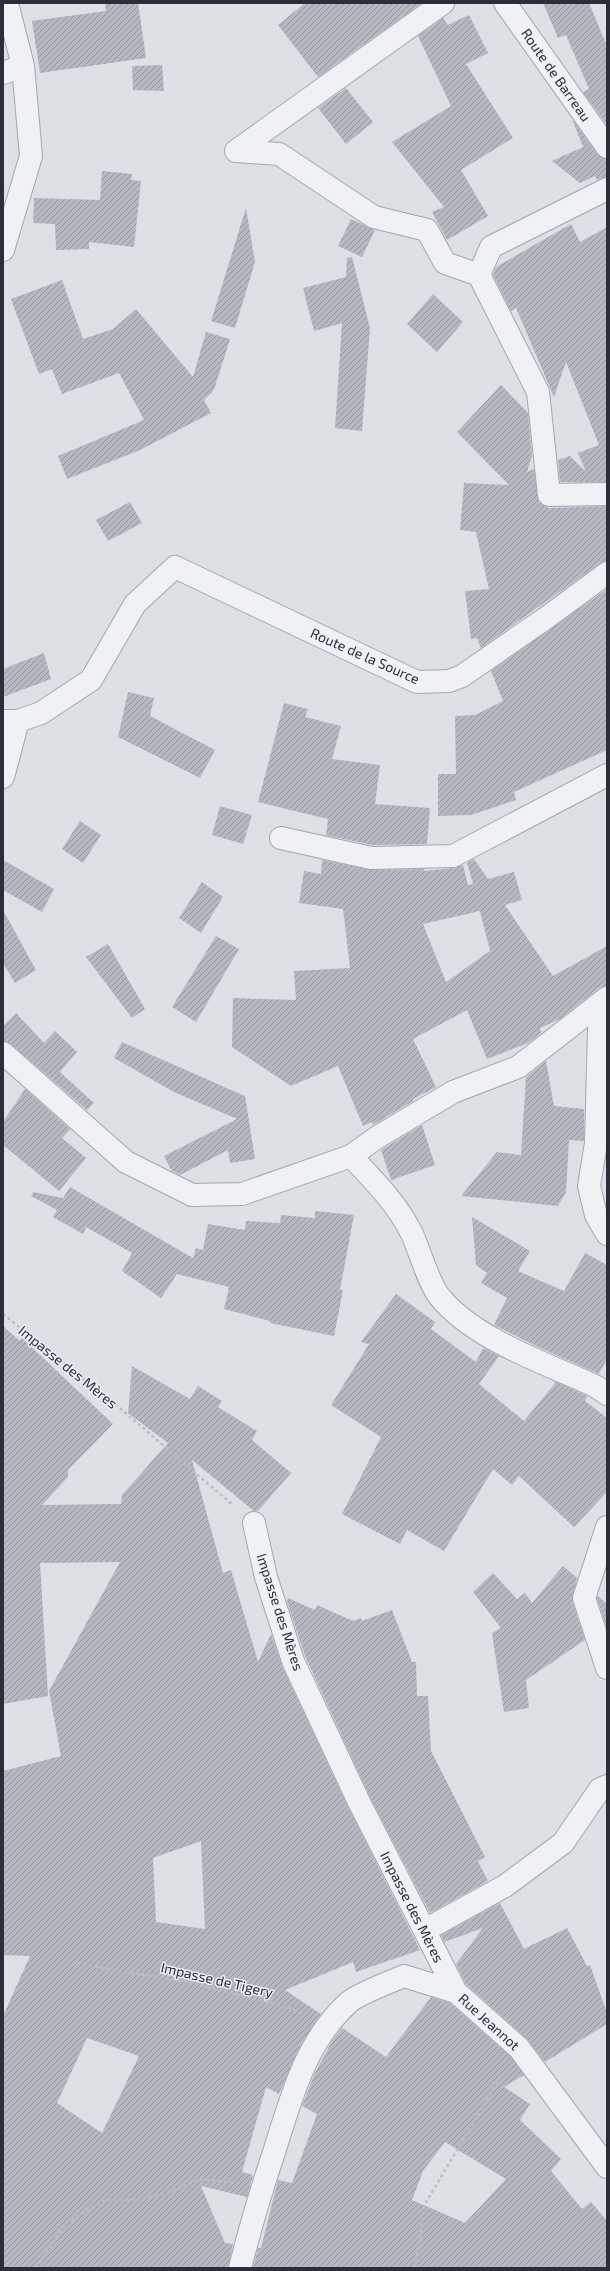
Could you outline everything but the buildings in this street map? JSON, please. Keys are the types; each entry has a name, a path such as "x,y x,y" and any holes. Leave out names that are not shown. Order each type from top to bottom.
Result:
{"street":[{"path":"3,250 30,156 13,69 7,3"},
{"path":"443,3 236,151 278,154 374,217 427,230 444,263 480,275 538,392 549,495 607,494"},
{"name":"Route de Barreau","path":"506,3 607,147"},
{"path":"480,275 491,247 607,189"},
{"name":"Route de la Source","path":"10,721 42,713 91,680 135,604 175,567 417,682 449,681 462,676 546,618 607,573"},
{"path":"3,777 10,721"},
{"path":"281,838 371,858 452,856 607,775"},
{"path":"3,1053 126,1162 192,1195 242,1194 351,1156 376,1138 453,1092 518,1067 607,998"},
{"path":"607,1008 599,1030 596,1142 588,1186 596,1215 607,1234"},
{"path":"351,1156 393,1202 411,1231 438,1295 461,1319 486,1336 595,1386 607,1394"},
{"name":"Impasse des Mères","path":"254,1523 266,1577 293,1661 359,1802 456,1992"},
{"path":"607,1527 584,1598 607,1668"},
{"path":"425,1930 505,1886 563,1843 604,1787"},
{"name":"Rue Jeannot","path":"240,2268 263,2186 303,2065 326,2026 351,2001 404,1976 456,1992 519,2048 607,2167"}],"path":[{"name":"Impasse des Mères","path":"3,1314 114,1403 254,1523"},
{"name":"Impasse de Tigery","path":"77,1963 116,1971 184,1981 238,1993 288,2007 326,2026"},
{"path":"415,2268 425,2204 519,2048"},
{"path":"36,2268 66,2223 105,2200 144,2199 176,2190 201,2179 263,2186"}]}
